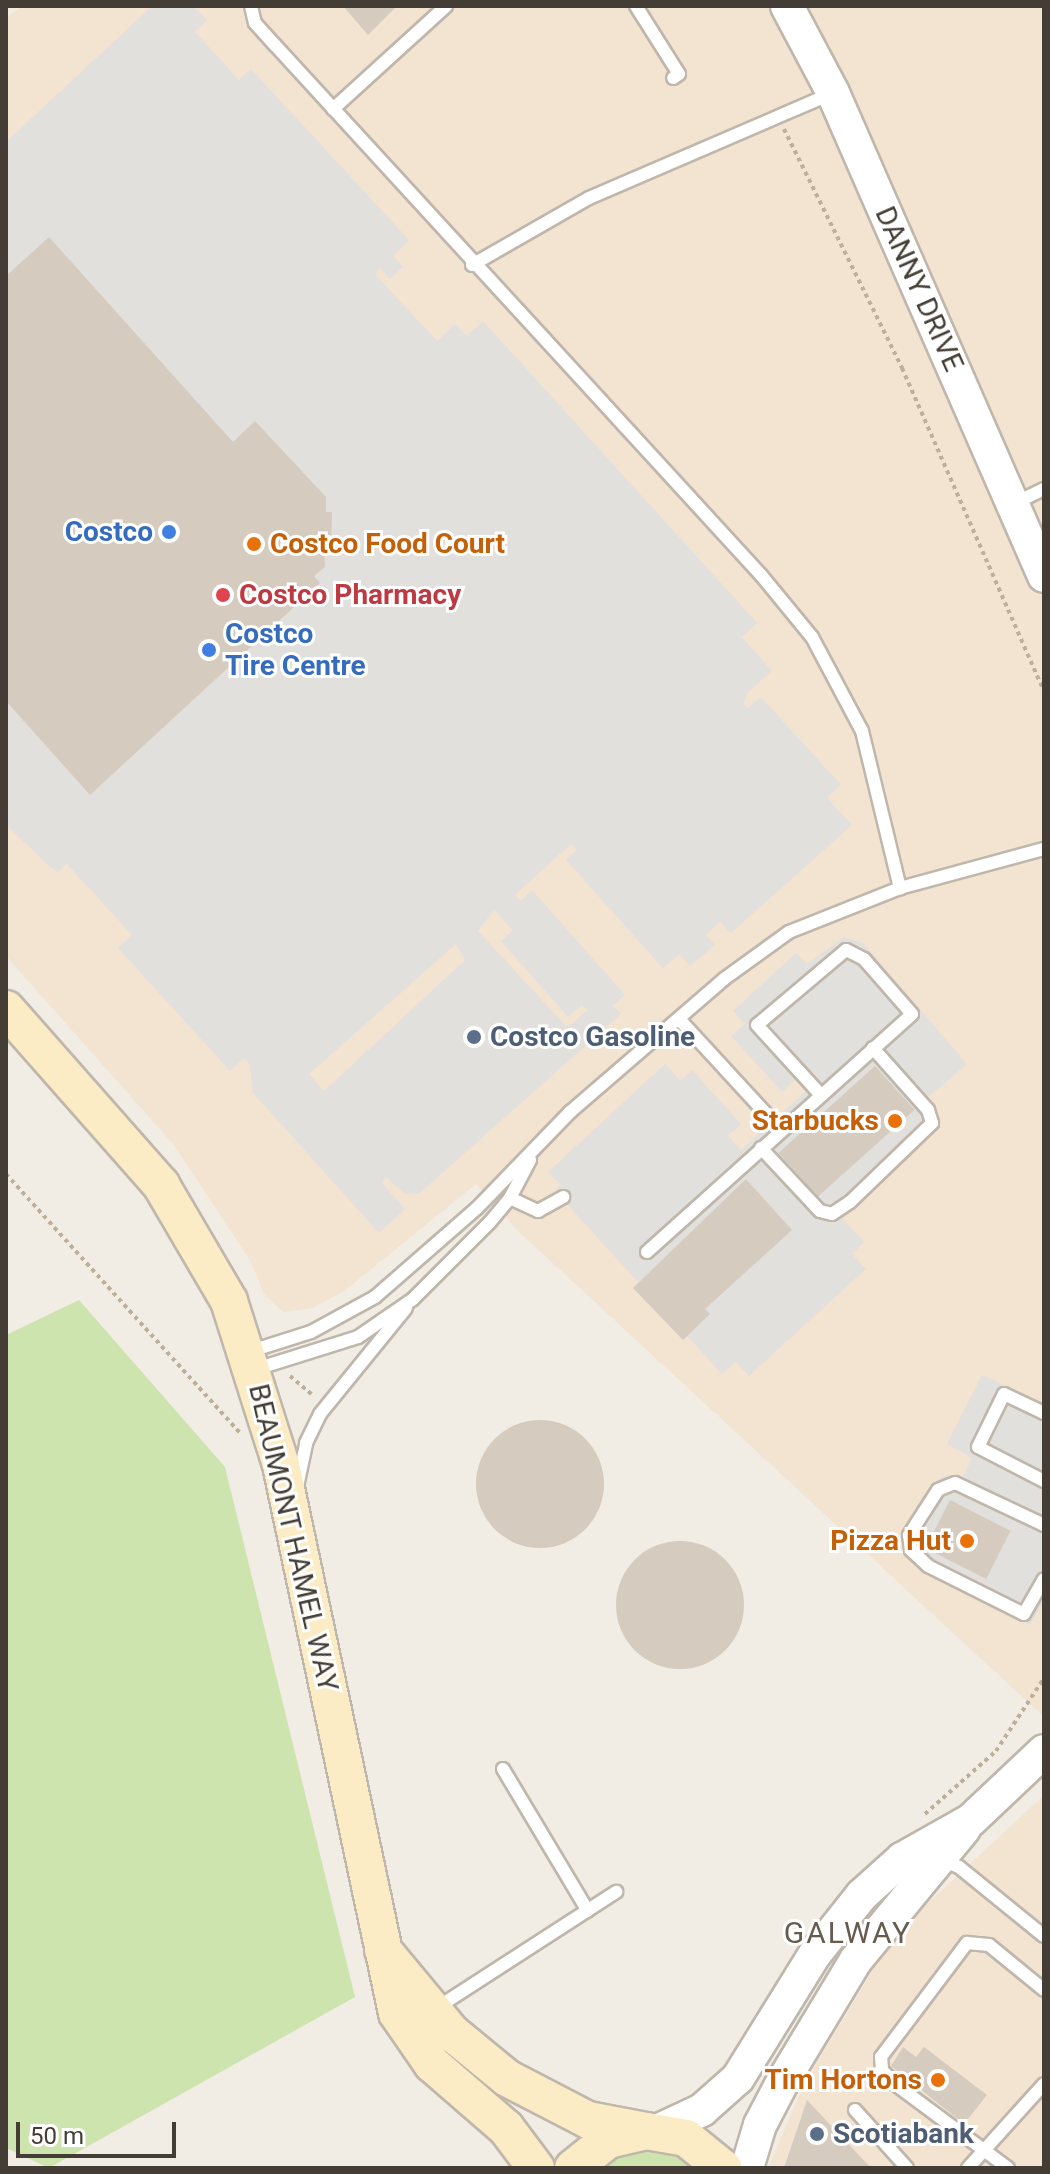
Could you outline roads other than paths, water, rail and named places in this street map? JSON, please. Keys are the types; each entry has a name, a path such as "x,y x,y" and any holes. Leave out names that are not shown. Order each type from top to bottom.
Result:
{"main road":[{"name":"BEAUMONT HAMEL WAY","path":"6,1009 161,1185 213,1270 263,1365 393,2001 412,2037 451,2083 516,2138 536,2168"},
{"name":"BEAUMONT HAMEL WAY","path":"383,1950 467,2049 537,2097 588,2120 686,2138 723,2168"},
{"path":"573,2168 608,2140 650,2131"}],"street":[{"name":"DANNY DRIVE","path":"787,6 833,93 1044,576"},
{"path":"747,2168 771,2104 845,1978 971,1820 1044,1751"},
{"path":"650,2131 702,2110 738,2078 815,1954 862,1895 902,1859 971,1820"}],"lane":[{"path":"251,6 255,23 472,265 761,575 812,637 862,731 900,888"},
{"path":"333,109 446,6"},
{"path":"636,6 679,74 673,78"},
{"path":"472,265 589,198 833,93"},
{"path":"1013,504 1044,489"},
{"path":"263,1365 311,1332 375,1297 679,1019 789,932 900,888 1044,849"},
{"path":"647,1252 912,1014 864,959 846,950 757,1025 821,1095"},
{"path":"679,1019 781,1130"},
{"path":"761,1148 820,1211 832,1214 850,1202 932,1123 928,1110 873,1048"},
{"path":"295,1525 301,1462 312,1429 413,1299 510,1198 534,1150"},
{"path":"510,1198 530,1211 563,1197"},
{"path":"263,1365 358,1337 413,1299"},
{"path":"1044,1413 1004,1394 978,1447 1044,1481"},
{"path":"1044,1525 955,1483 938,1490 909,1535 911,1550 928,1566 1024,1614 1044,1579"},
{"path":"503,1769 588,1911"},
{"path":"941,1860 959,1867 1044,1936"},
{"path":"435,2009 616,1892"},
{"path":"1008,2168 895,2084 882,2070 881,2057 967,1943 989,1945 1044,1990"},
{"path":"968,2168 987,2151 1044,2084"},
{"path":"855,2110 907,2168"}],"place":[{"name":"Costco","path":"169,532"},
{"name":"Costco Food Court","path":"254,544"},
{"name":"Costco Pharmacy","path":"223,595"},
{"name":"Costco Tire Centre","path":"209,650"},
{"name":"Costco Gasoline","path":"474,1037"},
{"name":"Starbucks","path":"895,1121"},
{"name":"Pizza Hut","path":"967,1541"},
{"name":"Tim Hortons","path":"938,2080"},
{"name":"Scotiabank","path":"817,2134"}],"district":[{"name":"GALWAY","path":"848,1933"}]}
